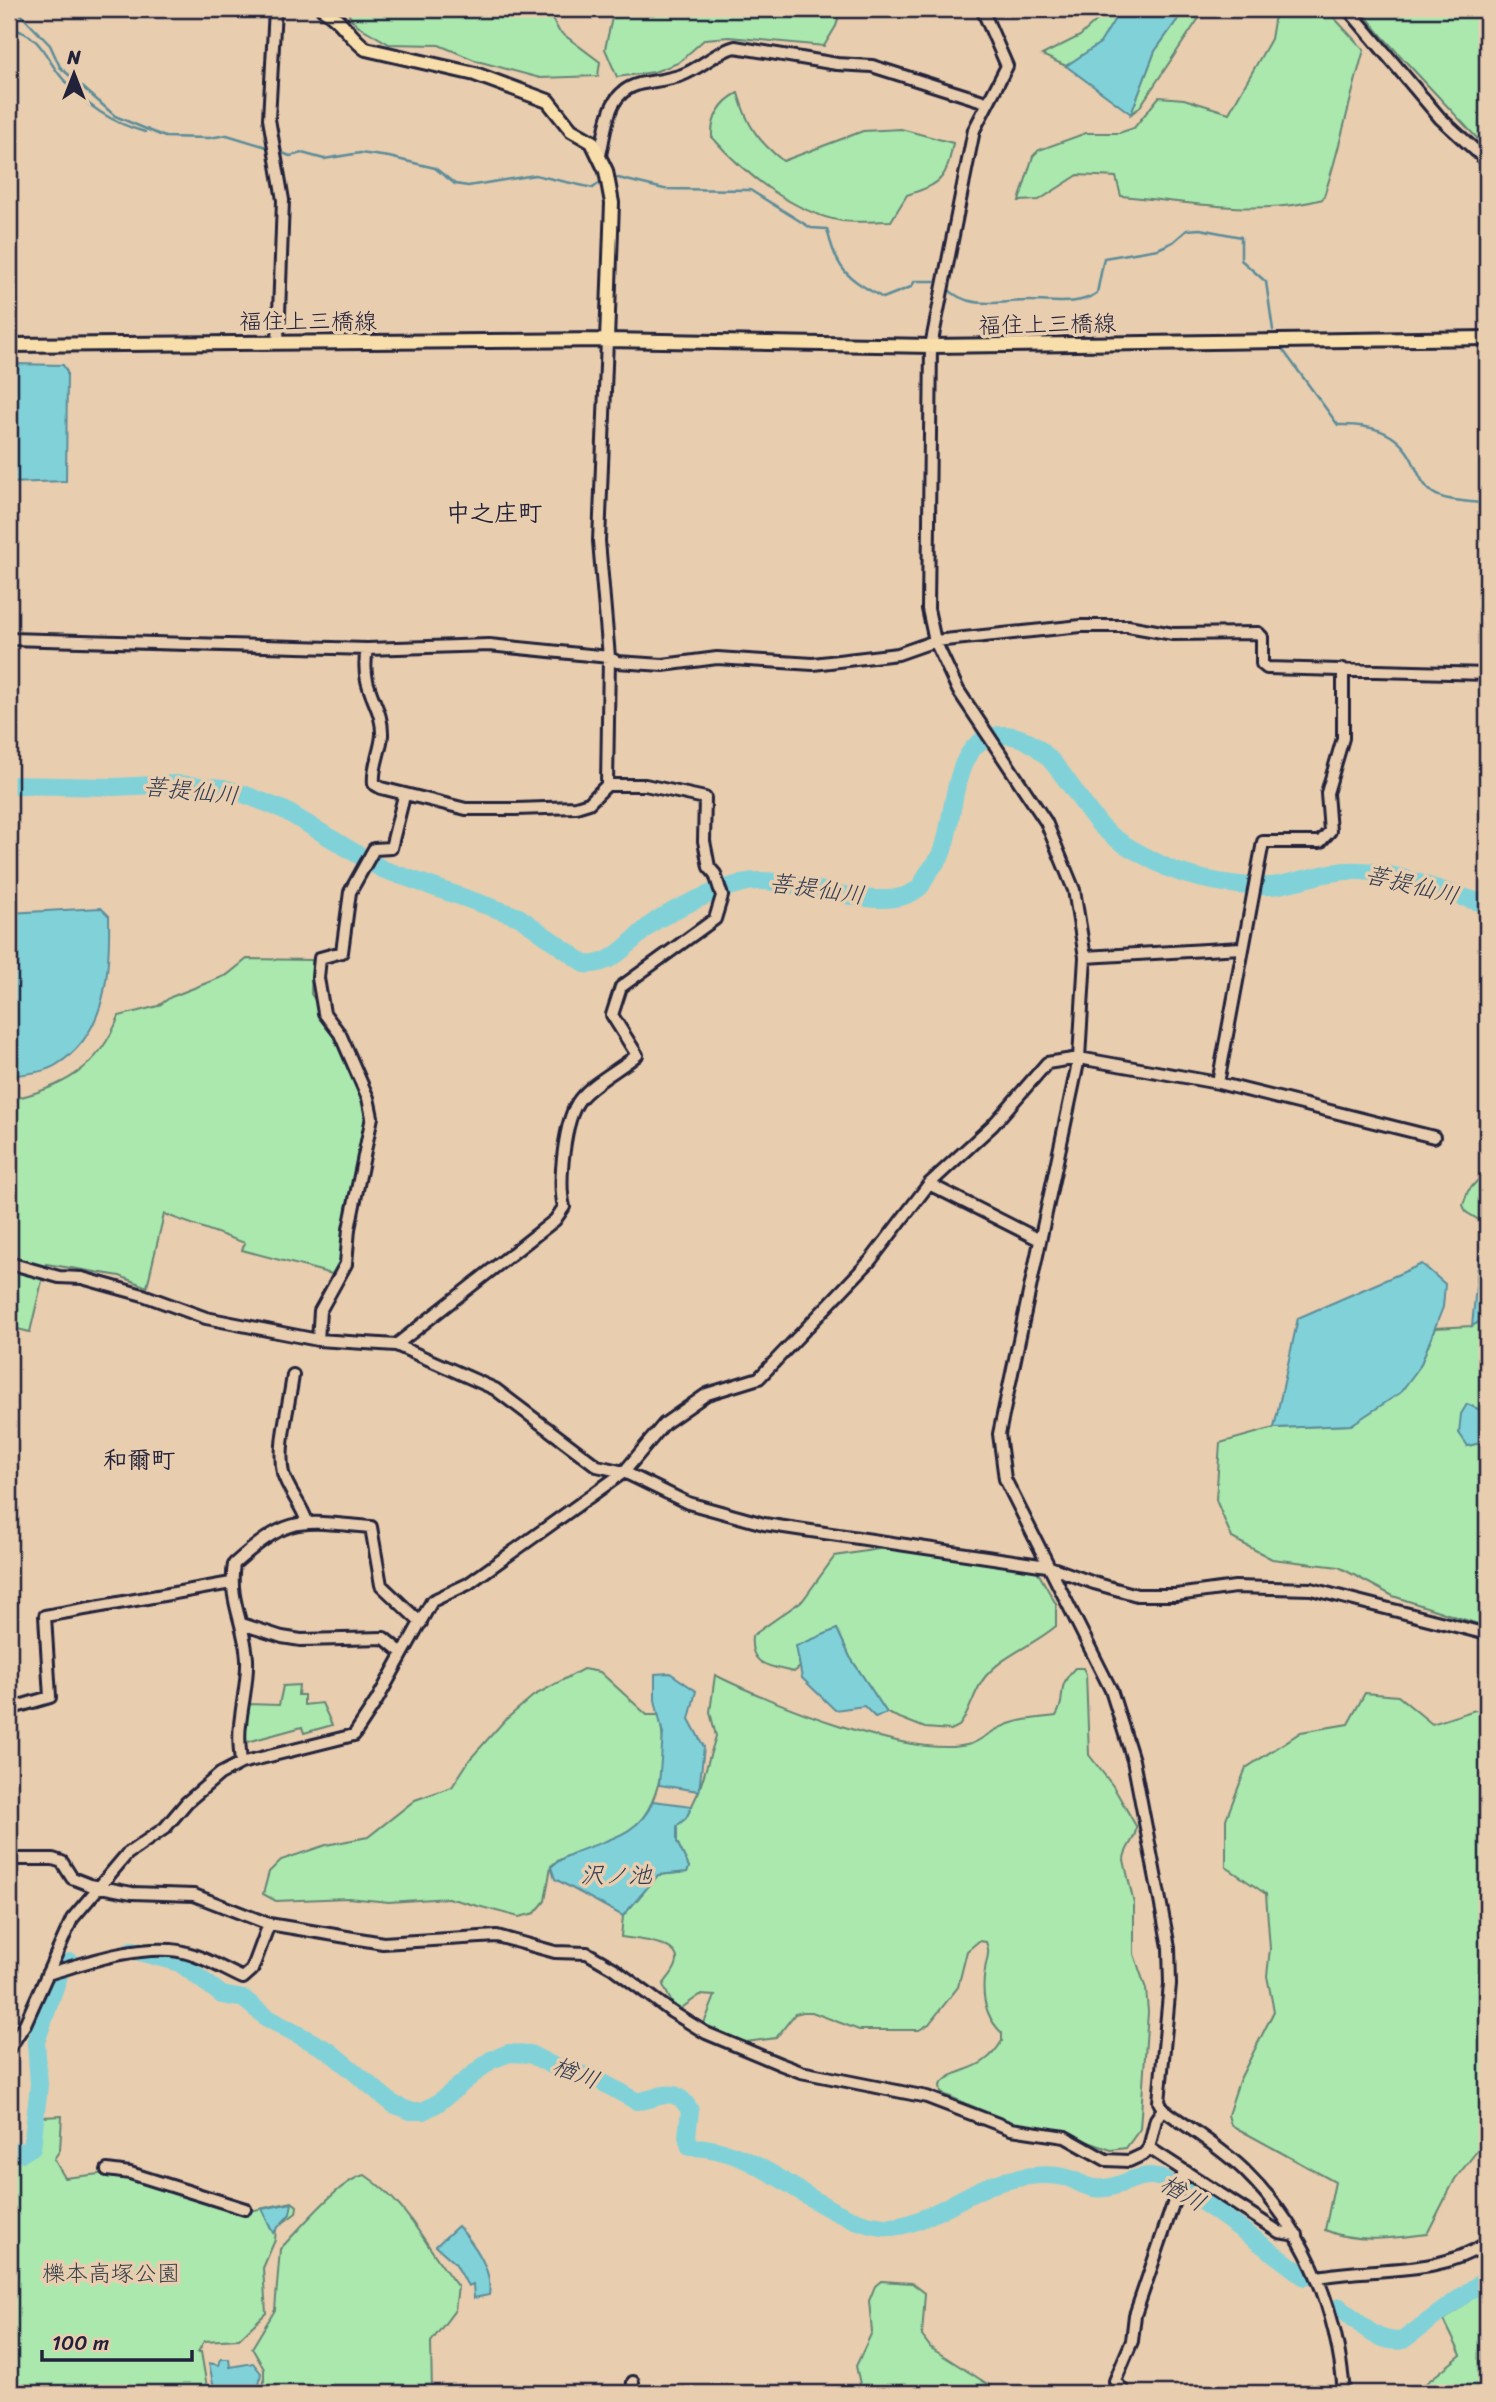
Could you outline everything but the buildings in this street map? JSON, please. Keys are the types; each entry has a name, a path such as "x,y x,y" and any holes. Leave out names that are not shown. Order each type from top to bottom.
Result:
{"main road":[{"path":"323,9 336,18 355,41 366,49 464,71 548,101 571,130 592,142 600,155 612,203 607,340"},
{"name":"福住上三橋線","path":"9,345 607,340 930,346 1487,338"}],"street":[{"path":"275,9 269,119 283,200 278,342"},
{"path":"982,9 1007,66 986,102 974,130 946,279 930,346 928,609 935,641 958,690 1046,822 1074,890 1085,957 1079,1058 999,1434 1005,1479 1111,1690 1133,1760 1169,1947 1170,1984 1159,2102 1163,2109 1243,2169 1275,2203 1297,2235 1318,2277 1339,2346 1344,2393"},
{"path":"1348,9 1440,118 1487,161"},
{"path":"600,155 613,100 620,92 682,75 702,66 723,50 735,47 837,64 872,66 986,102"},
{"path":"367,649 364,678 382,734 374,784 404,796 466,808 576,807 589,803 607,785 609,657 599,541 607,340"},
{"path":"9,639 367,649 489,645 609,657 618,662 663,665 717,658 813,664 898,654 935,641 1080,626 1128,626 1173,634 1254,632 1262,637 1264,667 1487,674"},
{"path":"1218,1083 1241,948 1264,842 1320,842 1330,831 1327,793 1343,738 1343,669"},
{"path":"396,1345 555,1220 564,1207 561,1193 565,1141 580,1100 637,1055 612,1015 621,987 715,919 723,897 715,874 709,867 704,841 705,798 645,785 607,785"},
{"path":"318,1340 320,1311 346,1264 349,1229 372,1117 368,1098 340,1034 324,1013 318,978 320,958 342,952 354,881 374,849 391,848 404,796"},
{"path":"1085,957 1241,948"},
{"path":"9,2049 25,2024 72,1919 127,1854 165,1828 187,1802 220,1774 241,1763 354,1735 377,1700 432,1601 468,1584 624,1472 664,1424 707,1394 759,1377 870,1261 929,1184 993,1125 1047,1063 1079,1058 1218,1083 1434,1137"},
{"path":"929,1184 1040,1240"},
{"path":"9,1264 59,1277 82,1278 144,1294 206,1318 318,1340 396,1345 495,1389 597,1466 624,1472 688,1503 764,1524 1047,1566 1137,1595 1176,1595 1235,1587 1311,1589 1487,1634"},
{"path":"293,1375 282,1457 283,1475 302,1505 307,1522"},
{"path":"241,1763 239,1729 247,1662 242,1623 233,1604 231,1583 234,1564 260,1541 288,1525 307,1522 370,1527 374,1534 381,1586 421,1623"},
{"path":"9,1709 50,1698 50,1663 45,1616 231,1583"},
{"path":"242,1623 301,1640 384,1638 402,1653"},
{"path":"9,1859 53,1859 62,1862 72,1878 102,1886 132,1893 194,1895 269,1924 383,1943 497,1936 555,1952 587,1953 613,1968 706,2034 801,2072 888,2087 956,2106 1011,2129 1065,2137 1106,2160 1137,2159 1149,2148 1156,2119 1163,2109"},
{"path":"47,1974 121,1954 171,1950 203,1959 243,1978 252,1970 269,1924"},
{"path":"1149,2148 1279,2232 1297,2235"},
{"path":"107,2170 130,2173 245,2209"},
{"path":"1125,2393 1115,2381 1129,2350 1135,2315 1184,2172"},
{"path":"1318,2277 1418,2269 1446,2263 1487,2243"}],"green space":[{"path":"348,9 547,9 559,31 600,62 598,76 540,78 477,61 439,45 389,44 360,27 350,18"},
{"path":"614,9 841,9 836,26 824,46 729,37 705,39 678,63 654,72 617,77 605,49"},
{"path":"1109,9 1121,9 1101,43 1066,66 1042,55 1080,36"},
{"path":"1185,9 1205,9 1139,108 1131,114 1155,51"},
{"path":"1276,9 1326,9 1364,50 1323,199 1248,208 1197,204 1121,196 1116,177 1078,175 1039,200 1019,201 1033,156 1039,150 1086,133 1119,133 1134,128 1159,97 1184,99 1229,113 1271,39"},
{"path":"1360,9 1487,9 1487,149 1382,36"},
{"path":"738,93 754,131 783,161 863,131 901,129 953,143 948,165 936,183 907,195 891,221 848,222 824,217 771,190 712,137 713,123 718,111"},
{"path":"247,959 312,960 311,994 324,1013 365,1109 364,1133 346,1208 340,1260 332,1274 242,1250 245,1243 164,1214 147,1287 120,1276 46,1264 30,1332 9,1327 9,1100 46,1089 76,1073 101,1050 119,1016 158,1006 171,997 227,975"},
{"path":"1487,1170 1487,1225 1466,1212 1463,1205 1468,1191"},
{"path":"1487,1317 1487,1413 1483,1410 1468,1446 1487,1441 1487,1627 1393,1596 1339,1567 1272,1559 1232,1538 1216,1500 1220,1443 1274,1428 1351,1425 1420,1366 1435,1328 1472,1326"},
{"path":"885,1548 1036,1569 1056,1604 1056,1626 992,1669 981,1683 959,1726 951,1730 925,1728 887,1713 850,1657 837,1629 797,1646 800,1667 794,1672 762,1663 754,1653 752,1636 803,1600 835,1556"},
{"path":"1075,1668 1083,1668 1086,1674 1089,1755 1113,1786 1136,1826 1124,1860 1134,1904 1134,1954 1146,1989 1148,2012 1140,2129 1126,2148 1111,2150 1049,2128 1012,2123 941,2093 940,2085 946,2079 986,2060 1002,2041 1002,2033 988,2012 984,1996 988,1953 986,1942 979,1941 967,1951 958,1987 929,2024 919,2030 859,2030 812,2012 803,2012 795,2014 776,2038 746,2042 703,2026 715,1996 700,1995 680,2009 673,2005 663,1985 676,1965 677,1957 673,1951 657,1943 621,1937 623,1916 658,1875 687,1872 689,1867 677,1842 677,1825 686,1818 699,1791 716,1736 710,1712 715,1675 770,1700 841,1726 914,1744 946,1747 971,1744 1016,1722 1056,1716 1063,1687"},
{"path":"583,1669 600,1672 647,1715 659,1715 662,1767 652,1801 633,1829 619,1839 568,1856 551,1866 545,1901 535,1913 519,1917 448,1898 389,1902 348,1898 276,1901 263,1894 269,1872 281,1860 326,1845 368,1837 415,1800 452,1787 470,1759 504,1721 533,1696"},
{"path":"299,1685 298,1695 304,1695 304,1705 322,1703 332,1725 304,1733 302,1727 240,1744 245,1704 279,1705 283,1686"},
{"path":"1365,1693 1398,1696 1432,1724 1475,1710 1487,1712 1487,2128 1481,2146 1455,2179 1427,2234 1375,2239 1350,2237 1325,2230 1335,2182 1231,2125 1228,2115 1239,2081 1274,2011 1267,1976 1270,1949 1266,1894 1226,1867 1226,1819 1246,1768 1301,1732 1348,1724"},
{"name":"櫟本高塚公園","path":"62,2116 60,2150 54,2159 65,2178 108,2173 138,2178 250,2211 292,2202 297,2206 296,2213 276,2228 275,2240 263,2268 266,2313 239,2339 204,2341 198,2352 201,2352 208,2393 9,2393 9,2157 19,2159 40,2146 42,2117"},
{"path":"365,2175 405,2213 458,2287 455,2310 431,2342 432,2393 264,2393 264,2369 252,2348 275,2310 280,2249 332,2195"},
{"path":"881,2281 912,2283 925,2293 922,2336 931,2348 997,2390 997,2393 862,2393 856,2366 872,2332 869,2301 875,2286"},
{"path":"1487,2287 1487,2393 1414,2393 1461,2355 1444,2320"}],"water":[{"path":"1121,9 1185,9 1155,51 1131,114 1066,66 1100,43"},
{"path":"13,364 63,365 67,372 66,481 9,483 9,368"},
{"path":"101,908 109,916 108,957 102,999 96,1018 73,1052 56,1065 33,1073 9,1076 9,913"},
{"path":"1487,1255 1487,1317 1472,1326 1479,1257"},
{"path":"1422,1264 1445,1284 1443,1307 1420,1366 1400,1393 1351,1425 1274,1428 1298,1318"},
{"path":"1467,1404 1487,1413 1487,1441 1468,1446 1459,1433 1461,1414"},
{"path":"837,1629 850,1657 887,1713 875,1717 864,1706 835,1710 802,1678 796,1646"},
{"path":"670,1673 696,1691 689,1719 704,1747 699,1791 659,1785 663,1734 655,1700 655,1674"},
{"name":"沢ノ池","path":"653,1801 692,1806 686,1818 677,1826 677,1842 689,1867 687,1872 658,1875 623,1916 555,1879 551,1867 578,1851 621,1835 634,1827"},
{"path":"292,2203 290,2214 273,2233 262,2209"},
{"path":"458,2226 485,2266 489,2295 474,2298 473,2284 468,2286 455,2263 436,2246"},
{"path":"221,2359 229,2359 230,2367 253,2363 261,2373 258,2393 215,2393 209,2363 219,2365"}],"waterway":[{"path":"25,9 21,15 50,45 60,67 115,116 165,137 209,138 227,135 270,148"},
{"path":"9,28 36,41 63,79 90,105 121,124 145,132"},
{"path":"280,152 290,156 302,153 324,159 360,153 389,157 435,168 455,184 468,186 535,175 593,188 603,180"},
{"path":"614,177 664,189 750,190 811,228 827,229 839,264 852,278 883,298 911,287 915,281 940,281"},
{"path":"947,288 966,300 976,302 1082,300 1097,293 1104,258 1158,249 1173,242 1187,230 1200,229 1241,237 1241,260 1266,282 1273,330"},
{"path":"1283,350 1338,425 1371,428 1390,435 1406,450 1426,486 1438,496 1487,504"},
{"name":"菩提仙川","path":"9,785 114,787 176,784 223,788 241,793 284,810 382,869 519,917 585,964 596,964 615,955 657,920 677,909 743,883 785,883 860,898 904,896 920,887 941,855 956,787 969,754 979,742 994,736 1012,736 1029,742 1043,752 1108,833 1130,848 1187,875 1219,882 1266,886 1319,875 1360,871 1408,880 1487,904"},
{"name":"楢川","path":"132,1950 180,1963 222,1995 244,1999 267,2018 329,2051 393,2104 410,2111 423,2111 438,2103 491,2060 509,2053 530,2054 563,2071 591,2076 636,2101 665,2095 678,2097 690,2111 687,2136 690,2147 717,2150 742,2158 834,2211 858,2221 896,2227 924,2218 991,2185 1027,2176 1064,2177 1090,2187 1102,2188 1150,2176 1163,2179 1203,2202 1305,2277"},
{"name":"楢川","path":"9,2149 22,2153 32,2147 39,2085 36,2042 63,1964 71,1962"},
{"name":"楢川","path":"1340,2307 1377,2336 1394,2341 1403,2340 1487,2278"}],"district":[{"name":"中之庄町","path":"494,513"},
{"name":"和爾町","path":"139,1460"}]}
